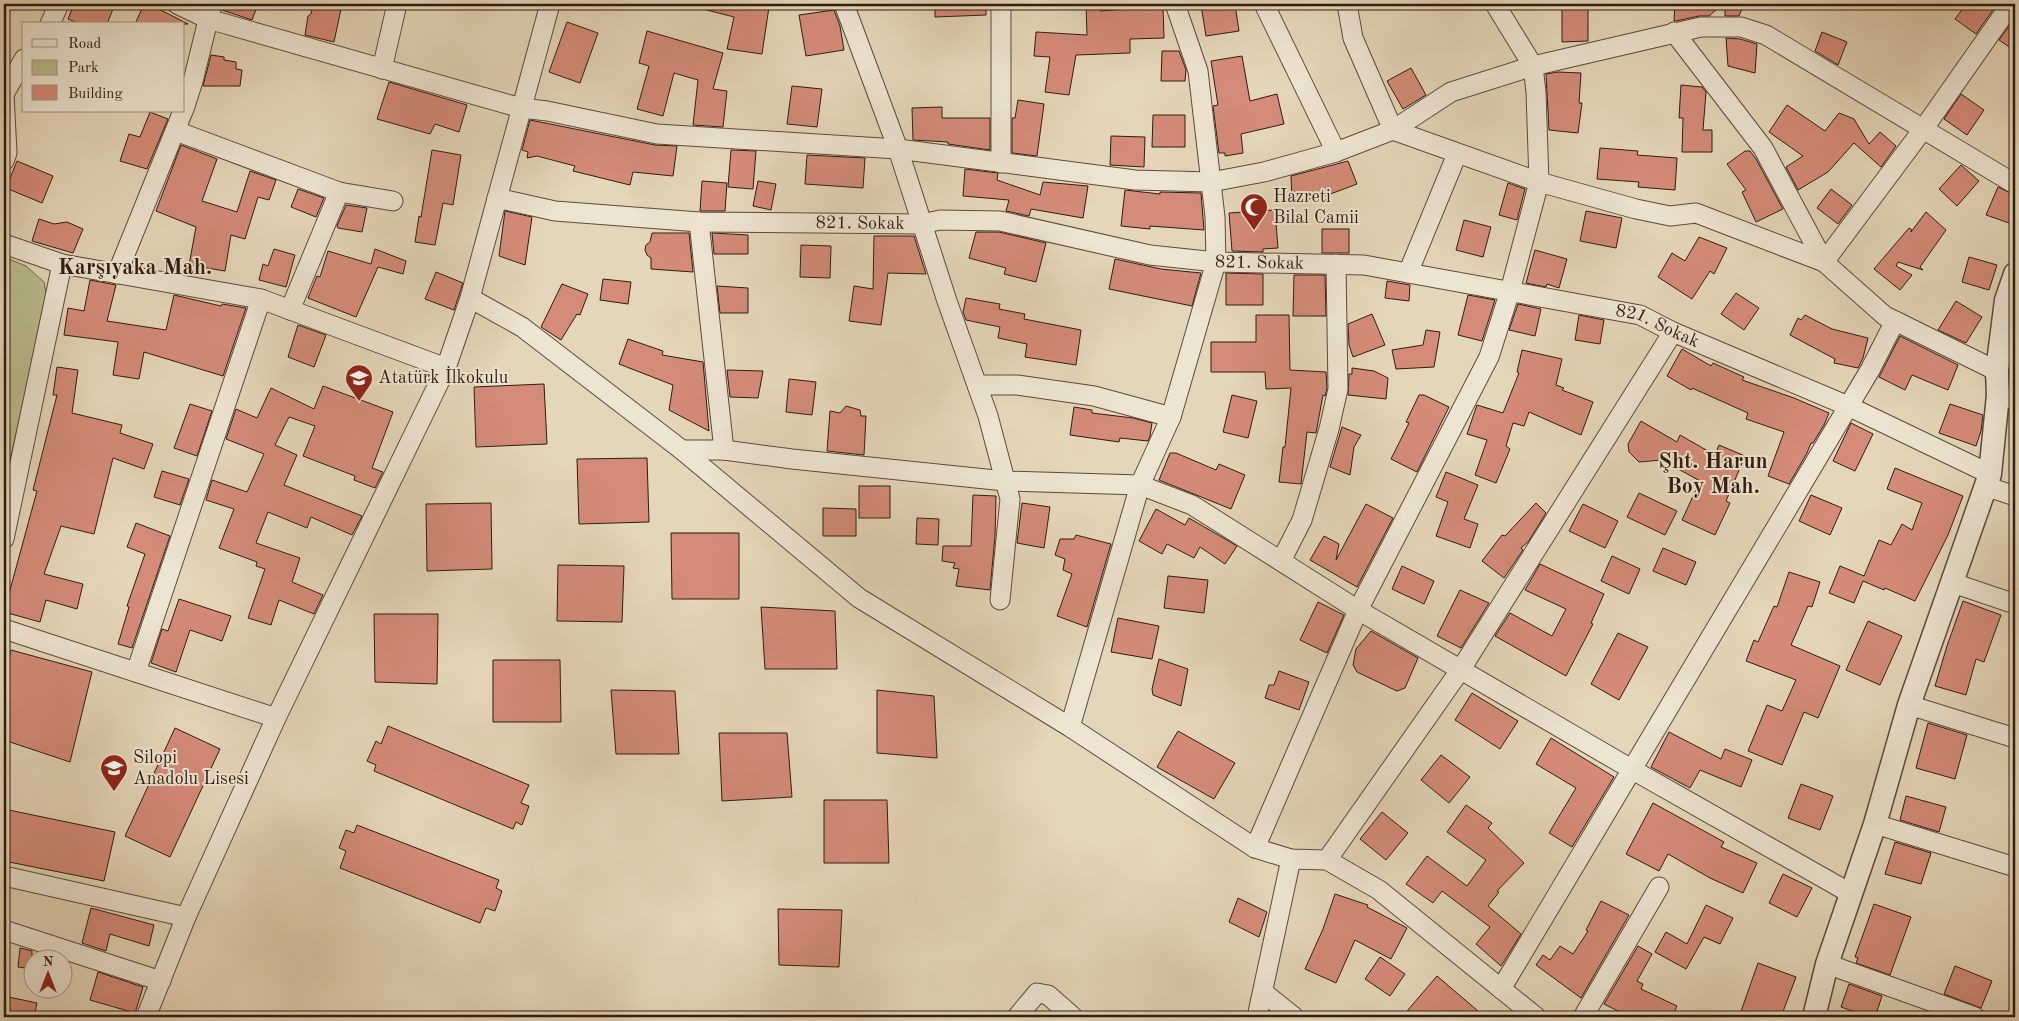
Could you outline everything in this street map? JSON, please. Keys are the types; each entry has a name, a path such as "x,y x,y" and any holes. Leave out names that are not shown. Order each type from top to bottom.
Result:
{"street":[{"path":"51,22 59,4"},
{"path":"178,4 210,11 382,69 521,108 547,111 657,134 898,149 1135,180 1211,182 1264,172 1336,152 1393,130 1451,92 1533,66 1674,32 1701,27 1741,27 1766,35 2015,184"},
{"path":"382,69 397,4"},
{"path":"146,1017 186,917 276,718 446,368 470,298 550,4"},
{"path":"844,4 898,149 988,416 1010,499 1000,600"},
{"path":"1001,4 1001,163"},
{"path":"1070,727 1140,485 1171,417 1216,262 1215,217 1198,71 1175,4"},
{"path":"1264,4 1336,152"},
{"path":"1347,4 1353,38 1393,130 1539,182 1670,216 1696,213 1824,262"},
{"path":"1255,848 1358,610 1489,357 1510,290 1539,182 1536,92 1533,66 1496,4"},
{"path":"1824,262 1924,128 2011,4"},
{"path":"185,104 193,82 210,11"},
{"path":"1674,32 1763,148 1824,262 1885,316 1997,371"},
{"path":"4,161 7,153 4,94 22,62"},
{"path":"117,274 182,112"},
{"path":"176,131 339,192 393,201"},
{"path":"1408,273 1457,154"},
{"path":"290,310 339,192"},
{"name":"821. Sokak","path":"497,198 555,211 699,222 922,224 940,220 1000,221 1150,255 1216,262 1364,265 1640,315 1673,332 1848,406 2015,496"},
{"path":"699,222 724,450"},
{"path":"4,244 62,264 261,299 446,368"},
{"path":"4,539 62,264"},
{"path":"1281,561 1302,520 1329,429 1338,389 1336,264"},
{"path":"1814,1017 1827,964 1875,824 1909,705 1988,480 2007,398 1997,371 2015,274"},
{"path":"470,298 522,326 682,450 859,598 1070,727 1255,848 1291,859 1328,860 1379,890 1536,1017"},
{"path":"136,672 261,299"},
{"path":"1501,989 1870,370 1895,321"},
{"path":"1328,860 1461,668 1673,332"},
{"path":"977,385 1016,385 1094,396 1171,417"},
{"path":"682,450 724,450 1004,481 1140,485 1192,505 1358,610 1461,668 1633,770 1850,893"},
{"path":"1953,583 2015,604"},
{"path":"4,629 276,718"},
{"path":"1909,705 2015,738"},
{"path":"1875,824 2015,867"},
{"path":"1257,1017 1291,859"},
{"path":"4,876 186,917"},
{"path":"1583,1017 1659,887"},
{"path":"4,930 161,981"},
{"path":"1827,964 1975,1017"},
{"path":"1263,992 1294,1017"},
{"path":"1017,1017 1037,993 1048,995 1074,1017"}],"green space":[{"path":"4,257 26,266 44,282 47,299 4,486"}],"building":[{"path":"74,4 115,4 108,22 75,22 68,19"},
{"path":"144,4 149,4 184,22 136,22"},
{"path":"223,4 258,4 252,20 222,10"},
{"path":"700,4 740,4 769,7 762,54 727,49 734,17 699,8"},
{"path":"935,4 986,4 986,15 935,17"},
{"path":"1086,4 1099,4 1100,11 1163,6 1164,38 1130,39 1130,53 1076,55 1069,95 1045,92 1050,57 1034,56 1036,32 1087,35"},
{"path":"1235,4 1239,31 1206,36 1201,5"},
{"path":"1675,4 1723,4 1709,16 1674,21"},
{"path":"1725,4 1744,4 1739,16 1725,16"},
{"path":"1966,4 1997,4 1976,34 1955,19"},
{"path":"312,6 341,9 334,42 305,35 308,16 311,14"},
{"path":"1562,9 1588,9 1588,41 1562,42"},
{"path":"834,10 840,26 844,50 806,56 799,15"},
{"path":"2015,18 2015,51 1999,40"},
{"path":"567,22 598,33 580,83 549,72"},
{"path":"647,31 723,53 713,89 727,91 723,127 693,125 698,80 674,73 663,116 637,109 649,66 639,63"},
{"path":"1822,32 1847,42 1838,65 1815,51"},
{"path":"1726,38 1740,39 1757,44 1755,73 1728,66"},
{"path":"1162,51 1179,51 1186,70 1185,81 1161,81"},
{"path":"211,55 224,57 224,60 236,62 236,69 242,70 240,86 203,86"},
{"path":"1242,56 1250,101 1277,94 1284,124 1241,134 1243,153 1225,156 1225,153 1219,153 1213,106 1218,105 1211,61"},
{"path":"1411,68 1426,95 1403,109 1387,81"},
{"path":"1558,72 1581,73 1579,103 1582,103 1578,133 1549,130 1546,74"},
{"path":"389,82 467,105 459,132 435,124 430,134 377,119"},
{"path":"1681,85 1702,87 1706,92 1703,130 1712,130 1712,152 1682,152 1683,118 1679,118"},
{"path":"792,86 822,89 817,127 787,124"},
{"path":"1961,94 1984,110 1967,135 1944,119"},
{"path":"1018,100 1044,104 1037,156 1012,153 1012,118 1015,118"},
{"path":"1787,105 1825,131 1839,113 1854,119 1869,144 1880,132 1896,146 1881,167 1854,143 1828,172 1798,190 1786,167 1803,156 1769,132"},
{"path":"942,107 942,118 990,118 990,150 948,144 948,142 913,140 912,108"},
{"path":"150,112 168,119 147,169 120,161 129,134 140,137"},
{"path":"1153,115 1185,115 1185,147 1152,147"},
{"path":"530,120 655,145 677,146 673,176 633,172 630,185 573,171 575,166 537,156 527,158 528,152 522,150"},
{"path":"1111,136 1145,137 1144,167 1110,165"},
{"path":"181,145 217,159 202,201 237,212 250,171 276,180 269,200 258,197 245,239 231,235 225,271 189,265 196,227 156,211"},
{"path":"1600,148 1638,151 1637,155 1677,158 1675,190 1638,187 1639,182 1597,179"},
{"path":"432,150 461,155 453,205 443,203 435,245 415,242"},
{"path":"731,150 756,151 753,189 728,187"},
{"path":"1745,151 1750,151 1756,159 1783,209 1756,222 1742,192 1746,190 1727,164"},
{"path":"807,155 865,158 863,188 805,184"},
{"path":"17,161 53,176 42,203 6,188"},
{"path":"1348,161 1357,184 1320,198 1292,200 1291,176"},
{"path":"1961,165 1979,181 1957,206 1939,189"},
{"path":"965,169 998,173 997,180 1040,195 1043,182 1088,186 1083,218 1031,209 1029,216 1006,211 1009,200 963,196"},
{"path":"702,181 727,183 725,211 700,211"},
{"path":"758,181 776,184 771,210 753,206"},
{"path":"1508,183 1525,189 1517,220 1499,215"},
{"path":"1998,187 2015,195 2015,215 2012,224 1986,215"},
{"path":"298,189 324,198 316,217 291,207"},
{"path":"1831,189 1852,205 1838,224 1817,208"},
{"path":"1125,190 1160,194 1160,192 1201,193 1204,230 1150,226 1150,229 1121,226"},
{"path":"346,205 367,208 362,232 338,228 337,226"},
{"name":"Hazreti Bilal Camii","path":"1275,210 1278,248 1263,249 1263,252 1232,251 1229,213"},
{"path":"505,211 532,217 525,265 499,256"},
{"path":"1586,211 1622,218 1616,248 1580,241"},
{"path":"1926,212 1946,230 1920,267 1923,270 1898,262 1896,266 1912,275 1900,290 1874,269 1909,228 1912,230 1911,232"},
{"path":"39,219 54,224 67,222 83,229 73,253 32,241"},
{"path":"1464,220 1491,227 1483,257 1456,250"},
{"path":"1322,229 1349,229 1349,253 1322,253"},
{"path":"976,232 999,232 1046,243 1036,282 1004,274 1006,268 969,258"},
{"path":"652,233 689,233 693,272 651,269 651,258 645,250 646,245 650,242"},
{"path":"712,233 748,235 748,254 714,254"},
{"path":"874,236 914,236 926,274 888,273 881,325 849,321 854,286 873,289"},
{"path":"1699,237 1727,248 1714,274 1710,271 1692,299 1658,277 1672,253 1685,261"},
{"path":"801,245 831,246 830,278 800,277"},
{"path":"274,249 295,255 286,287 259,280 263,264 268,266"},
{"path":"375,249 406,261 403,274 378,267 356,317 308,298 317,276 320,277 328,251 371,264"},
{"path":"1535,250 1567,259 1559,288 1547,284 1546,287 1526,283"},
{"path":"1969,257 1997,265 1989,290 1962,282"},
{"path":"1115,259 1161,269 1201,273 1192,306 1109,289"},
{"path":"436,272 463,283 454,310 425,299"},
{"path":"1226,273 1263,274 1263,305 1226,305"},
{"path":"1294,275 1325,275 1326,316 1293,316"},
{"path":"603,279 631,282 628,304 600,300"},
{"path":"90,280 116,285 107,321 166,330 174,295 221,306 222,304 246,308 223,376 144,352 139,379 113,375 118,342 64,335 68,308 84,311"},
{"path":"1387,281 1410,285 1409,301 1385,298"},
{"path":"562,284 588,294 580,315 577,314 561,340 541,327"},
{"path":"717,286 748,288 748,313 720,313"},
{"path":"1736,293 1759,308 1744,330 1721,314"},
{"path":"1468,295 1495,300 1482,341 1458,335"},
{"path":"966,298 1000,304 999,309 1025,314 1024,319 1081,330 1076,365 1025,357 1027,344 998,338 1000,327 966,320 963,312"},
{"path":"1956,301 1982,317 1966,343 1938,330"},
{"path":"1518,304 1541,309 1535,336 1509,330"},
{"path":"1372,314 1385,345 1353,357 1349,345 1348,324"},
{"path":"1256,315 1289,315 1290,370 1326,372 1327,388 1325,396 1323,395 1316,433 1307,432 1301,484 1279,482 1283,447 1285,447 1291,388 1266,389 1265,372 1211,372 1211,342 1256,342"},
{"path":"1579,315 1604,320 1600,344 1575,340"},
{"path":"1805,315 1832,329 1868,338 1863,358 1858,368 1834,363 1835,359 1790,335 1798,318 1801,320"},
{"path":"298,325 326,335 314,367 288,357"},
{"path":"1426,330 1440,332 1434,367 1396,369 1392,350 1423,345"},
{"path":"1900,336 1958,365 1948,390 1912,375 1905,390 1879,377"},
{"path":"628,339 663,351 662,355 703,362 709,431 669,410 673,385 619,364"},
{"path":"1682,349 1711,366 1713,363 1744,377 1742,380 1794,398 1829,413 1824,425 1813,443 1811,443 1789,484 1768,476 1784,432 1746,419 1748,413 1692,388 1691,390 1667,376"},
{"path":"1522,350 1562,359 1556,385 1564,388 1562,390 1593,402 1581,435 1529,412 1524,426 1513,423 1506,446 1510,449 1496,483 1475,475 1487,440 1467,434 1477,405 1503,413 1519,373 1517,372"},
{"path":"57,367 78,370 72,413 122,425 120,433 153,444 144,469 113,458 94,534 61,526 44,574 83,584 77,609 46,600 40,622 4,612 37,491 33,490 57,395 53,395"},
{"path":"1352,368 1374,371 1388,378 1386,399 1348,395 1349,374 1352,374"},
{"path":"727,370 763,371 758,398 730,397"},
{"path":"789,379 816,382 812,415 786,412"},
{"path":"544,384 547,444 476,447 474,387"},
{"path":"323,386 393,412 372,468 383,472 375,488 354,480 355,476 303,456 315,426 289,417 275,445 297,455 284,485 362,516 352,535 311,517 307,528 268,512 256,543 300,558 292,582 323,595 314,614 279,600 271,625 248,618 265,569 256,566 257,562 219,548 234,509 206,500 212,480 247,492 264,454 226,439 236,409 257,418 271,388 314,409"},
{"path":"1232,395 1257,401 1248,438 1223,432"},
{"path":"1419,395 1424,395 1449,407 1417,472 1391,459 1409,423 1406,422"},
{"path":"190,404 212,411 197,456 174,448"},
{"path":"1950,404 1983,415 1981,431 1976,446 1939,433"},
{"path":"846,406 860,410 861,416 866,416 864,455 827,451 830,411 840,413"},
{"path":"1074,407 1092,410 1092,413 1133,418 1152,423 1148,441 1120,438 1119,442 1070,435"},
{"path":"1641,421 1677,442 1680,435 1715,455 1719,445 1745,456 1726,501 1730,503 1715,535 1682,520 1700,481 1662,460 1639,462 1629,452 1628,444"},
{"path":"1851,423 1873,434 1855,471 1833,461"},
{"path":"1342,427 1361,435 1354,447 1350,475 1330,467"},
{"path":"1170,453 1176,453 1216,470 1219,464 1245,475 1231,509 1159,480"},
{"path":"647,458 649,522 579,524 577,459"},
{"path":"1895,468 1963,496 1948,535 1915,601 1863,581 1854,603 1829,593 1840,566 1864,576 1879,540 1891,545 1902,524 1912,530 1922,503 1887,489"},
{"path":"162,471 189,479 180,505 154,497"},
{"path":"1446,472 1478,485 1464,519 1478,524 1470,548 1436,536 1448,502 1436,497"},
{"path":"859,486 890,486 890,518 859,518"},
{"path":"1639,493 1677,511 1665,535 1627,517"},
{"path":"973,495 996,496 995,536 990,590 956,586 959,569 953,568 955,563 942,561 943,546 971,546"},
{"path":"1811,495 1842,508 1830,535 1799,521"},
{"path":"491,503 492,569 427,571 426,504"},
{"path":"1022,503 1050,507 1044,548 1017,543"},
{"path":"1536,503 1546,513 1528,542 1521,548 1523,550 1504,578 1482,561 1502,535 1505,536"},
{"path":"1366,504 1393,518 1357,587 1310,560 1324,536 1339,544 1336,560"},
{"path":"1583,504 1618,521 1605,548 1569,531"},
{"path":"823,508 856,509 856,536 823,536"},
{"path":"1156,509 1185,525 1189,518 1237,546 1225,564 1200,547 1194,558 1167,544 1162,554 1139,541"},
{"path":"917,518 939,519 938,545 916,544"},
{"path":"136,523 170,536 132,648 118,644 129,607 127,606 145,554 127,547"},
{"path":"671,533 739,533 739,599 672,599"},
{"path":"1076,535 1111,544 1087,627 1057,616 1072,574 1063,570 1065,559 1055,555 1060,539 1074,539"},
{"path":"1663,548 1696,562 1686,585 1653,571"},
{"path":"1612,556 1640,569 1629,594 1601,581"},
{"path":"1540,564 1604,594 1591,623 1593,624 1566,676 1495,636 1510,613 1552,636 1566,609 1525,590"},
{"path":"558,565 624,566 622,622 557,621"},
{"path":"1402,566 1434,581 1424,604 1392,589"},
{"path":"1789,572 1820,582 1812,607 1808,606 1791,645 1840,666 1818,718 1804,712 1782,765 1748,751 1767,705 1782,711 1796,680 1746,661 1754,640 1758,642 1774,606 1777,607"},
{"path":"1168,576 1208,580 1204,613 1164,608"},
{"path":"1460,590 1489,603 1461,648 1437,636"},
{"path":"179,599 231,616 222,641 190,630 176,672 151,663 162,629 168,631"},
{"path":"1963,601 2001,615 1984,662 1976,659 1966,695 1935,686"},
{"path":"1318,602 1344,615 1327,653 1300,640"},
{"path":"761,607 835,611 837,669 765,669"},
{"path":"374,614 438,614 437,684 375,682"},
{"path":"1118,618 1159,626 1152,659 1111,652"},
{"path":"1868,621 1902,636 1880,685 1846,670"},
{"path":"1371,631 1418,658 1405,688 1397,691 1357,672 1353,665 1356,649"},
{"path":"1618,633 1648,647 1619,700 1591,684"},
{"path":"11,650 92,672 70,762 4,740 4,677"},
{"path":"1159,659 1188,669 1181,706 1153,695 1152,689"},
{"path":"493,660 560,660 561,722 493,722"},
{"path":"1279,671 1309,682 1299,710 1265,698 1269,685 1274,685"},
{"path":"611,690 675,691 679,754 616,754"},
{"path":"877,690 934,696 937,758 877,753"},
{"path":"1472,693 1518,721 1500,749 1455,720"},
{"path":"1928,723 1967,735 1955,779 1916,768"},
{"path":"388,726 529,785 521,803 529,806 522,825 516,822 513,829 374,771 376,765 367,761 376,741 381,744"},
{"path":"175,728 220,749 170,857 125,836"},
{"path":"1178,731 1235,763 1214,799 1157,767"},
{"path":"1669,732 1721,759 1725,749 1752,760 1741,787 1700,770 1690,788 1651,767"},
{"path":"719,733 787,733 792,797 722,801"},
{"path":"1551,738 1614,777 1572,847 1549,833 1576,788 1536,764"},
{"path":"1441,755 1470,777 1449,803 1421,780"},
{"path":"1801,784 1833,796 1820,830 1788,818"},
{"path":"1906,796 1946,807 1939,832 1900,820"},
{"path":"824,800 887,800 889,863 824,863"},
{"path":"1653,803 1724,842 1721,847 1757,863 1743,893 1710,878 1668,854 1659,871 1626,854"},
{"path":"1466,805 1492,823 1488,828 1524,863 1497,891 1499,892 1488,906 1521,934 1501,966 1476,944 1490,927 1442,891 1433,903 1406,884 1427,856 1467,886 1486,860 1447,832"},
{"path":"4,809 115,832 104,881 4,861"},
{"path":"1382,812 1408,833 1386,860 1360,839"},
{"path":"357,825 499,880 496,888 502,891 495,911 486,908 480,923 340,868 346,851 339,848 346,830 354,833"},
{"path":"1895,842 1931,853 1921,884 1885,874"},
{"path":"1783,874 1812,888 1797,917 1769,903"},
{"path":"1335,894 1368,905 1367,907 1407,928 1391,959 1355,940 1336,983 1305,969 1323,929"},
{"path":"1238,898 1267,912 1259,937 1229,922"},
{"path":"1601,901 1629,915 1581,998 1536,965 1543,955 1550,960 1560,946 1573,954 1588,931 1586,930"},
{"path":"1874,904 1911,917 1890,975 1856,963 1858,958 1855,957"},
{"path":"1706,905 1733,918 1720,944 1704,937 1686,969 1655,952 1666,932 1687,944"},
{"path":"91,908 154,925 149,946 110,934 106,951 82,943"},
{"path":"778,909 842,910 839,967 779,965"},
{"path":"1638,946 1652,954 1637,981 1643,984 1641,989 1677,1006 1672,1017 1630,1017 1604,1004"},
{"path":"20,948 22,948 22,968 18,967"},
{"path":"1380,957 1405,974 1390,996 1365,979"},
{"path":"1758,963 1796,977 1781,1017 1739,1017"},
{"path":"1955,966 1992,981 1981,1008 1944,994"},
{"path":"98,972 143,987 135,1013 90,1000"},
{"path":"1437,976 1485,1017 1402,1017"},
{"path":"1849,984 1882,996 1875,1017 1869,1017 1841,1007"},
{"path":"4,996 37,1003 34,1017 4,1017"}],"place":[{"name":"Hazreti Bilal Camii","path":"1254,231"},
{"name":"Atatürk İlkokulu","path":"359,402"},
{"name":"Silopi Anadolu Lisesi","path":"114,792"}],"district":[{"name":"Karşıyaka Mah.","path":"135,268"},
{"name":"Şht. Harun Boy Mah.","path":"1713,475"}]}
